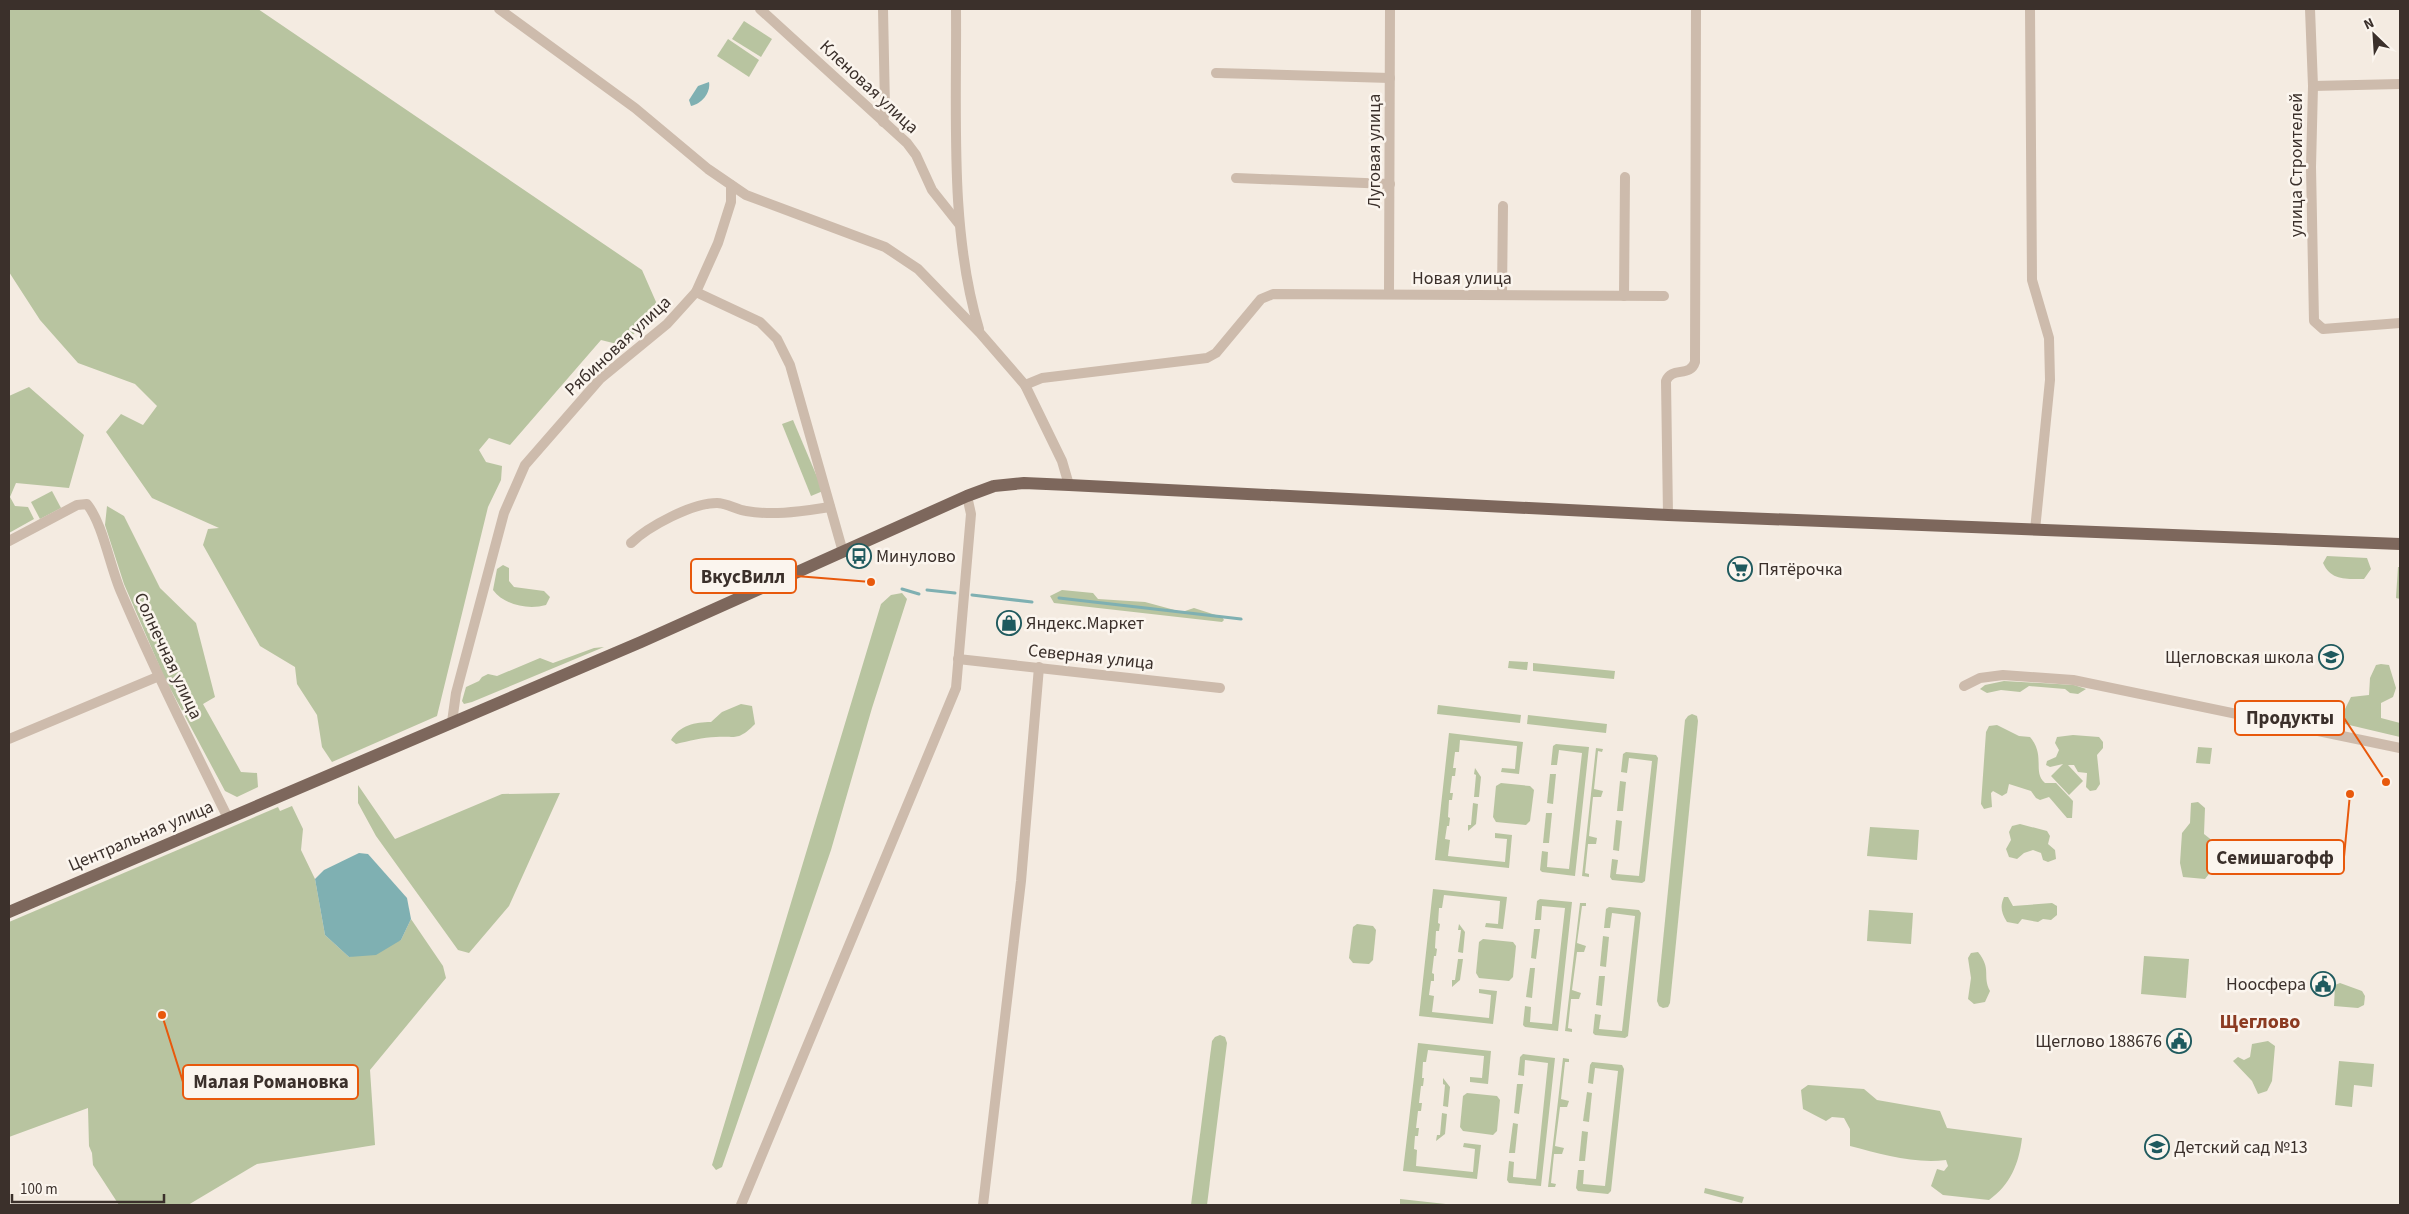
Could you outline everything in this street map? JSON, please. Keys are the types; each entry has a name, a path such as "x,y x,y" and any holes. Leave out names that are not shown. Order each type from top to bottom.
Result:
{"main road":[{"name":"Центральная улица","path":"9,912 286,792 641,642 967,496 994,486 1024,483 1668,515 2400,544"}],"street":[{"path":"498,9 635,108 708,169 746,195 778,209 885,246 918,269 980,333 1025,385 1062,461 1069,485"},
{"name":"Кленовая улица","path":"760,9 907,143 916,156 932,190 959,224"},
{"path":"883,9 885,108 883,122"},
{"path":"956,9 959,224 972,306 980,333"},
{"name":"Луговая улица","path":"1389,294 1390,9"},
{"path":"1668,515 1666,381 1668,376 1674,372 1688,372 1693,368 1695,362 1696,9"},
{"path":"2030,9 2032,280 2049,338 2050,380 2035,530"},
{"name":"улица Строителей","path":"2310,9 2313,86 2311,167 2314,321 2323,329 2400,324"},
{"path":"1216,73 1390,78"},
{"path":"2313,86 2400,84"},
{"path":"1624,296 1625,177"},
{"path":"1236,178 1390,184"},
{"name":"Рябиновая улица","path":"452,722 456,693 504,513 525,465 600,379 667,324 696,292 718,243 731,202 731,185"},
{"path":"1502,294 1503,206"},
{"path":"696,292 760,322 777,339 790,365 843,552"},
{"name":"Новая улица","path":"1025,385 1042,378 1207,358 1216,353 1261,300 1272,294 1664,296"},
{"path":"741,1205 956,688 971,514 967,496"},
{"path":"631,543 644,531 699,506 718,503 746,511 786,514 830,507"},
{"name":"Солнечная улица","path":"9,541 77,505 87,504 94,512 112,571 157,676 228,818"},
{"name":"Северная улица","path":"958,659 1220,688"},
{"path":"983,1205 1021,881 1040,668"},
{"path":"9,739 157,676"},
{"path":"1964,686 1980,678 2003,676 2073,680 2400,748"}],"green space":[{"path":"9,9 258,9 642,270 660,311 621,345 601,340 510,445 489,438 479,450 486,462 502,466 501,480 488,507 437,716 332,762 322,747 317,715 297,684 295,667 260,646 203,545 208,529 219,528 152,498 106,432 121,414 143,425 157,406 135,384 78,363 40,320 9,272"},
{"path":"744,21 772,39 761,57 732,39"},
{"path":"728,39 759,60 749,77 717,56"},
{"path":"29,387 84,435 69,488 16,483 10,497 15,506 28,507 34,519 9,533 9,396"},
{"path":"793,420 823,491 811,496 782,424"},
{"path":"52,491 61,508 40,519 31,502"},
{"path":"107,506 124,516 160,588 196,623 215,697 203,704 241,772 257,773 258,787 237,797 225,791 164,677 124,584 105,525"},
{"path":"2327,556 2367,558 2371,569 2364,579 2340,578 2326,569 2323,563"},
{"path":"503,565 509,568 509,581 514,587 544,591 550,597 546,605 532,607 517,605 498,595 493,590 497,569"},
{"path":"2398,567 2400,567 2400,599 2396,598"},
{"path":"1062,590 1093,593 1098,599 1145,602 1182,612 1194,608 1222,617 1224,620 1222,622 1054,603 1050,596"},
{"path":"902,593 907,599 872,708 831,850 722,1167 716,1170 712,1165 881,604 891,595"},
{"path":"604,647 472,702 464,704 462,701 466,687 488,674 497,676 540,658 553,663 594,648"},
{"path":"1509,661 1528,662 1527,670 1508,668"},
{"path":"1533,663 1615,671 1614,679 1533,671"},
{"path":"2376,665 2389,665 2396,688 2393,697 2381,703 2381,718 2400,723 2400,737 2345,724 2344,711 2351,697 2369,695 2370,678"},
{"path":"2004,681 2074,685 2086,689 2078,694 2070,693 2065,689 2029,686 2020,692 2001,690 1987,693 1980,689 1985,685"},
{"path":"741,704 752,706 755,724 745,733 733,737 696,739 676,744 671,740 688,725 711,722 722,712"},
{"path":"1438,705 1521,715 1520,723 1437,714"},
{"path":"1692,714 1697,716 1698,721 1670,1003 1668,1007 1663,1008 1659,1006 1657,1001 1685,720"},
{"path":"1528,715 1607,724 1606,733 1527,724"},
{"path":"1997,725 2019,736 2030,737 2037,751 2041,779 2045,783 2056,783 2073,801 2072,818 2067,818 2049,797 2040,800 2031,791 2009,784 2007,793 2002,796 1993,791 1991,793 1992,807 1984,809 1981,804 1986,732 1989,726"},
{"path":"1449,733 1523,742 1519,774 1501,772 1502,768 1515,769 1517,746 1460,740 1459,752 1455,752 1453,768 1456,768 1455,776 1452,776 1450,793 1453,793 1452,800 1449,800 1448,817 1450,818 1445,839 1450,840 1448,856 1505,862 1507,839 1495,838 1495,833 1512,835 1509,868 1435,860"},
{"path":"2073,735 2099,737 2103,742 2103,748 2097,755 2100,784 2096,790 2090,791 2086,787 2087,773 2078,772 2074,765 2068,765 2083,781 2069,795 2051,776 2063,764 2050,767 2046,765 2047,761 2056,757 2059,750 2055,743 2057,737"},
{"path":"1556,744 1589,747 1575,876 1542,872 1540,870 1542,851 1548,852 1547,867 1569,869 1582,753 1559,750 1557,765 1551,765 1553,746"},
{"path":"2198,747 2212,748 2210,764 2196,763"},
{"path":"1596,748 1603,749 1602,752 1598,751 1594,789 1603,791 1601,797 1593,797 1589,836 1597,838 1596,844 1588,844 1585,873 1589,874 1589,877 1582,876"},
{"path":"1626,752 1656,755 1658,758 1645,881 1642,883 1612,880 1610,877 1612,859 1618,860 1616,874 1639,876 1652,761 1629,758 1627,773 1621,772 1623,754"},
{"path":"1475,768 1481,777 1479,797 1474,797"},
{"path":"1550,774 1556,774 1553,804 1547,803"},
{"path":"1620,781 1626,782 1623,811 1617,811"},
{"path":"1501,783 1530,786 1534,790 1530,821 1526,825 1496,822 1493,817 1496,786"},
{"path":"358,785 395,839 502,794 560,793 509,906 469,953 458,950 376,836 358,803"},
{"path":"2198,802 2205,808 2204,834 2214,842 2212,870 2205,879 2183,877 2180,863 2182,833 2190,823 2191,803"},
{"path":"1473,803 1478,804 1476,824 1468,831 1468,825 1471,825"},
{"path":"292,806 303,829 301,850 315,879 325,935 349,957 401,940 411,919 443,966 446,978 370,1070 375,1145 257,1164 188,1205 119,1205 93,1165 89,1146 88,1108 9,1137 9,922 278,807 280,811"},
{"path":"1546,813 1552,813 1549,843 1543,843"},
{"path":"1616,820 1622,821 1619,851 1613,850"},
{"path":"2020,824 2047,831 2050,836 2048,844 2055,850 2056,859 2048,862 2043,860 2041,853 2033,850 2024,853 2017,859 2009,857 2006,849 2011,840 2009,832 2012,826"},
{"path":"1870,827 1919,830 1917,860 1867,856"},
{"path":"1433,889 1507,897 1503,929 1485,927 1486,923 1498,924 1500,901 1444,895 1442,908 1439,908 1439,931 1436,931 1435,948 1437,949 1436,956 1434,956 1432,973 1434,974 1434,981 1431,981 1429,995 1434,996 1432,1012 1489,1018 1491,995 1479,993 1479,989 1497,991 1493,1024 1419,1016"},
{"path":"2004,897 2008,897 2013,906 2052,903 2057,906 2057,915 2051,920 2043,919 2038,922 2022,919 2018,924 2007,922 2003,916 2002,909"},
{"path":"1540,899 1572,902 1558,1031 1525,1027 1523,1025 1525,1006 1531,1007 1530,1022 1552,1024 1565,908 1542,906 1541,920 1535,920 1537,901"},
{"path":"1580,903 1586,903 1586,906 1582,906 1577,943 1586,946 1584,952 1577,952 1572,990 1581,993 1579,999 1571,999 1568,1028 1572,1029 1572,1032 1565,1031"},
{"path":"1609,907 1639,910 1641,913 1628,1036 1625,1038 1595,1035 1593,1033 1595,1014 1601,1015 1599,1029 1622,1031 1635,916 1612,913 1610,928 1604,928 1606,909"},
{"path":"1869,910 1913,913 1911,944 1867,941"},
{"path":"1357,924 1373,926 1376,930 1373,960 1369,964 1353,963 1349,958 1353,927"},
{"path":"1459,924 1465,932 1463,953 1458,952 1461,930 1458,930"},
{"path":"1534,929 1540,929 1536,959 1531,958"},
{"path":"1603,936 1609,937 1606,967 1600,966"},
{"path":"1483,939 1513,942 1516,946 1513,977 1509,981 1479,978 1476,973 1479,942"},
{"path":"1978,952 1985,963 1990,991 1985,1002 1974,1004 1968,999 1971,978 1968,958 1971,953"},
{"path":"2144,956 2189,959 2186,998 2141,994"},
{"path":"1458,959 1463,959 1460,980 1452,987 1452,980 1455,980"},
{"path":"1530,968 1535,968 1532,998 1526,997"},
{"path":"1599,976 1605,976 1602,1006 1596,1005"},
{"path":"2340,983 2362,991 2365,996 2364,1005 2358,1008 2334,1006 2335,985"},
{"path":"1220,1035 1225,1037 1227,1043 1207,1205 1191,1205 1212,1041"},
{"path":"2268,1041 2275,1046 2272,1081 2267,1091 2258,1094 2252,1081 2233,1061 2238,1057 2244,1060 2250,1057 2252,1044"},
{"path":"1418,1043 1491,1051 1488,1084 1470,1082 1470,1077 1482,1078 1484,1056 1428,1050 1426,1062 1423,1062 1422,1078 1424,1078 1419,1103 1422,1103 1421,1111 1418,1111 1416,1128 1419,1128 1418,1136 1415,1136 1414,1149 1417,1150 1416,1166 1473,1172 1475,1149 1463,1147 1464,1143 1481,1145 1477,1179 1403,1171"},
{"path":"1523,1054 1555,1058 1541,1186 1509,1183 1507,1180 1509,1161 1514,1162 1513,1177 1536,1179 1548,1063 1525,1060 1524,1076 1518,1075 1520,1057"},
{"path":"1563,1058 1569,1059 1569,1062 1565,1062 1561,1099 1569,1101 1567,1107 1560,1107 1555,1146 1564,1148 1562,1154 1554,1154 1551,1183 1556,1184 1555,1187 1548,1187"},
{"path":"2339,1061 2374,1064 2372,1087 2354,1085 2352,1107 2335,1105"},
{"path":"1592,1062 1622,1065 1624,1069 1611,1191 1608,1194 1578,1191 1576,1188 1578,1170 1584,1170 1583,1184 1605,1186 1618,1071 1595,1068 1593,1084 1588,1083"},
{"path":"1443,1078 1450,1087 1448,1107 1443,1106 1445,1085 1443,1084"},
{"path":"1517,1084 1523,1084 1519,1114 1514,1113"},
{"path":"1808,1085 1864,1089 1877,1100 1940,1111 1947,1128 2022,1138 2019,1157 2008,1181 1989,1200 1943,1195 1931,1186 1937,1169 1944,1171 1948,1166 1946,1160 1922,1161 1850,1146 1850,1129 1844,1118 1832,1117 1826,1121 1803,1109 1801,1090"},
{"path":"1587,1092 1592,1093 1589,1122 1583,1121"},
{"path":"1467,1093 1497,1096 1500,1100 1497,1131 1493,1135 1463,1131 1460,1127 1463,1096"},
{"path":"1442,1113 1447,1114 1445,1134 1436,1141 1437,1135 1440,1135"},
{"path":"1513,1123 1518,1124 1515,1153 1509,1153"},
{"path":"1582,1131 1588,1132 1585,1161 1579,1161"},
{"path":"1705,1188 1744,1197 1742,1203 1704,1193"},
{"path":"1400,1199 1455,1205 1400,1205"}],"water":[{"path":"709,82 707,94 698,103 691,106 689,100 698,86"},
{"path":"359,853 368,854 407,898 411,919 401,940 376,955 349,957 325,935 315,879 324,870"}],"waterway":[{"path":"902,589 919,594"},
{"path":"927,590 955,593"},
{"path":"972,595 1032,602"},
{"path":"1059,598 1241,619"}],"place":[{"name":"Минулово","path":"859,556"},
{"name":"Пятёрочка","path":"1740,569"},
{"name":"ВкусВилл","path":"871,582"},
{"name":"Яндекс.Маркет","path":"1009,623"},
{"name":"Щегловская школа","path":"2331,657"},
{"name":"Продукты","path":"2386,782"},
{"name":"Семишагофф","path":"2350,794"},
{"name":"Ноосфера","path":"2323,984"},
{"name":"Малая Романовка","path":"162,1015"},
{"name":"Щеглово 188676","path":"2179,1041"},
{"name":"Детский сад №13","path":"2157,1147"}],"district":[{"name":"Щеглово","path":"2260,1022"}]}
